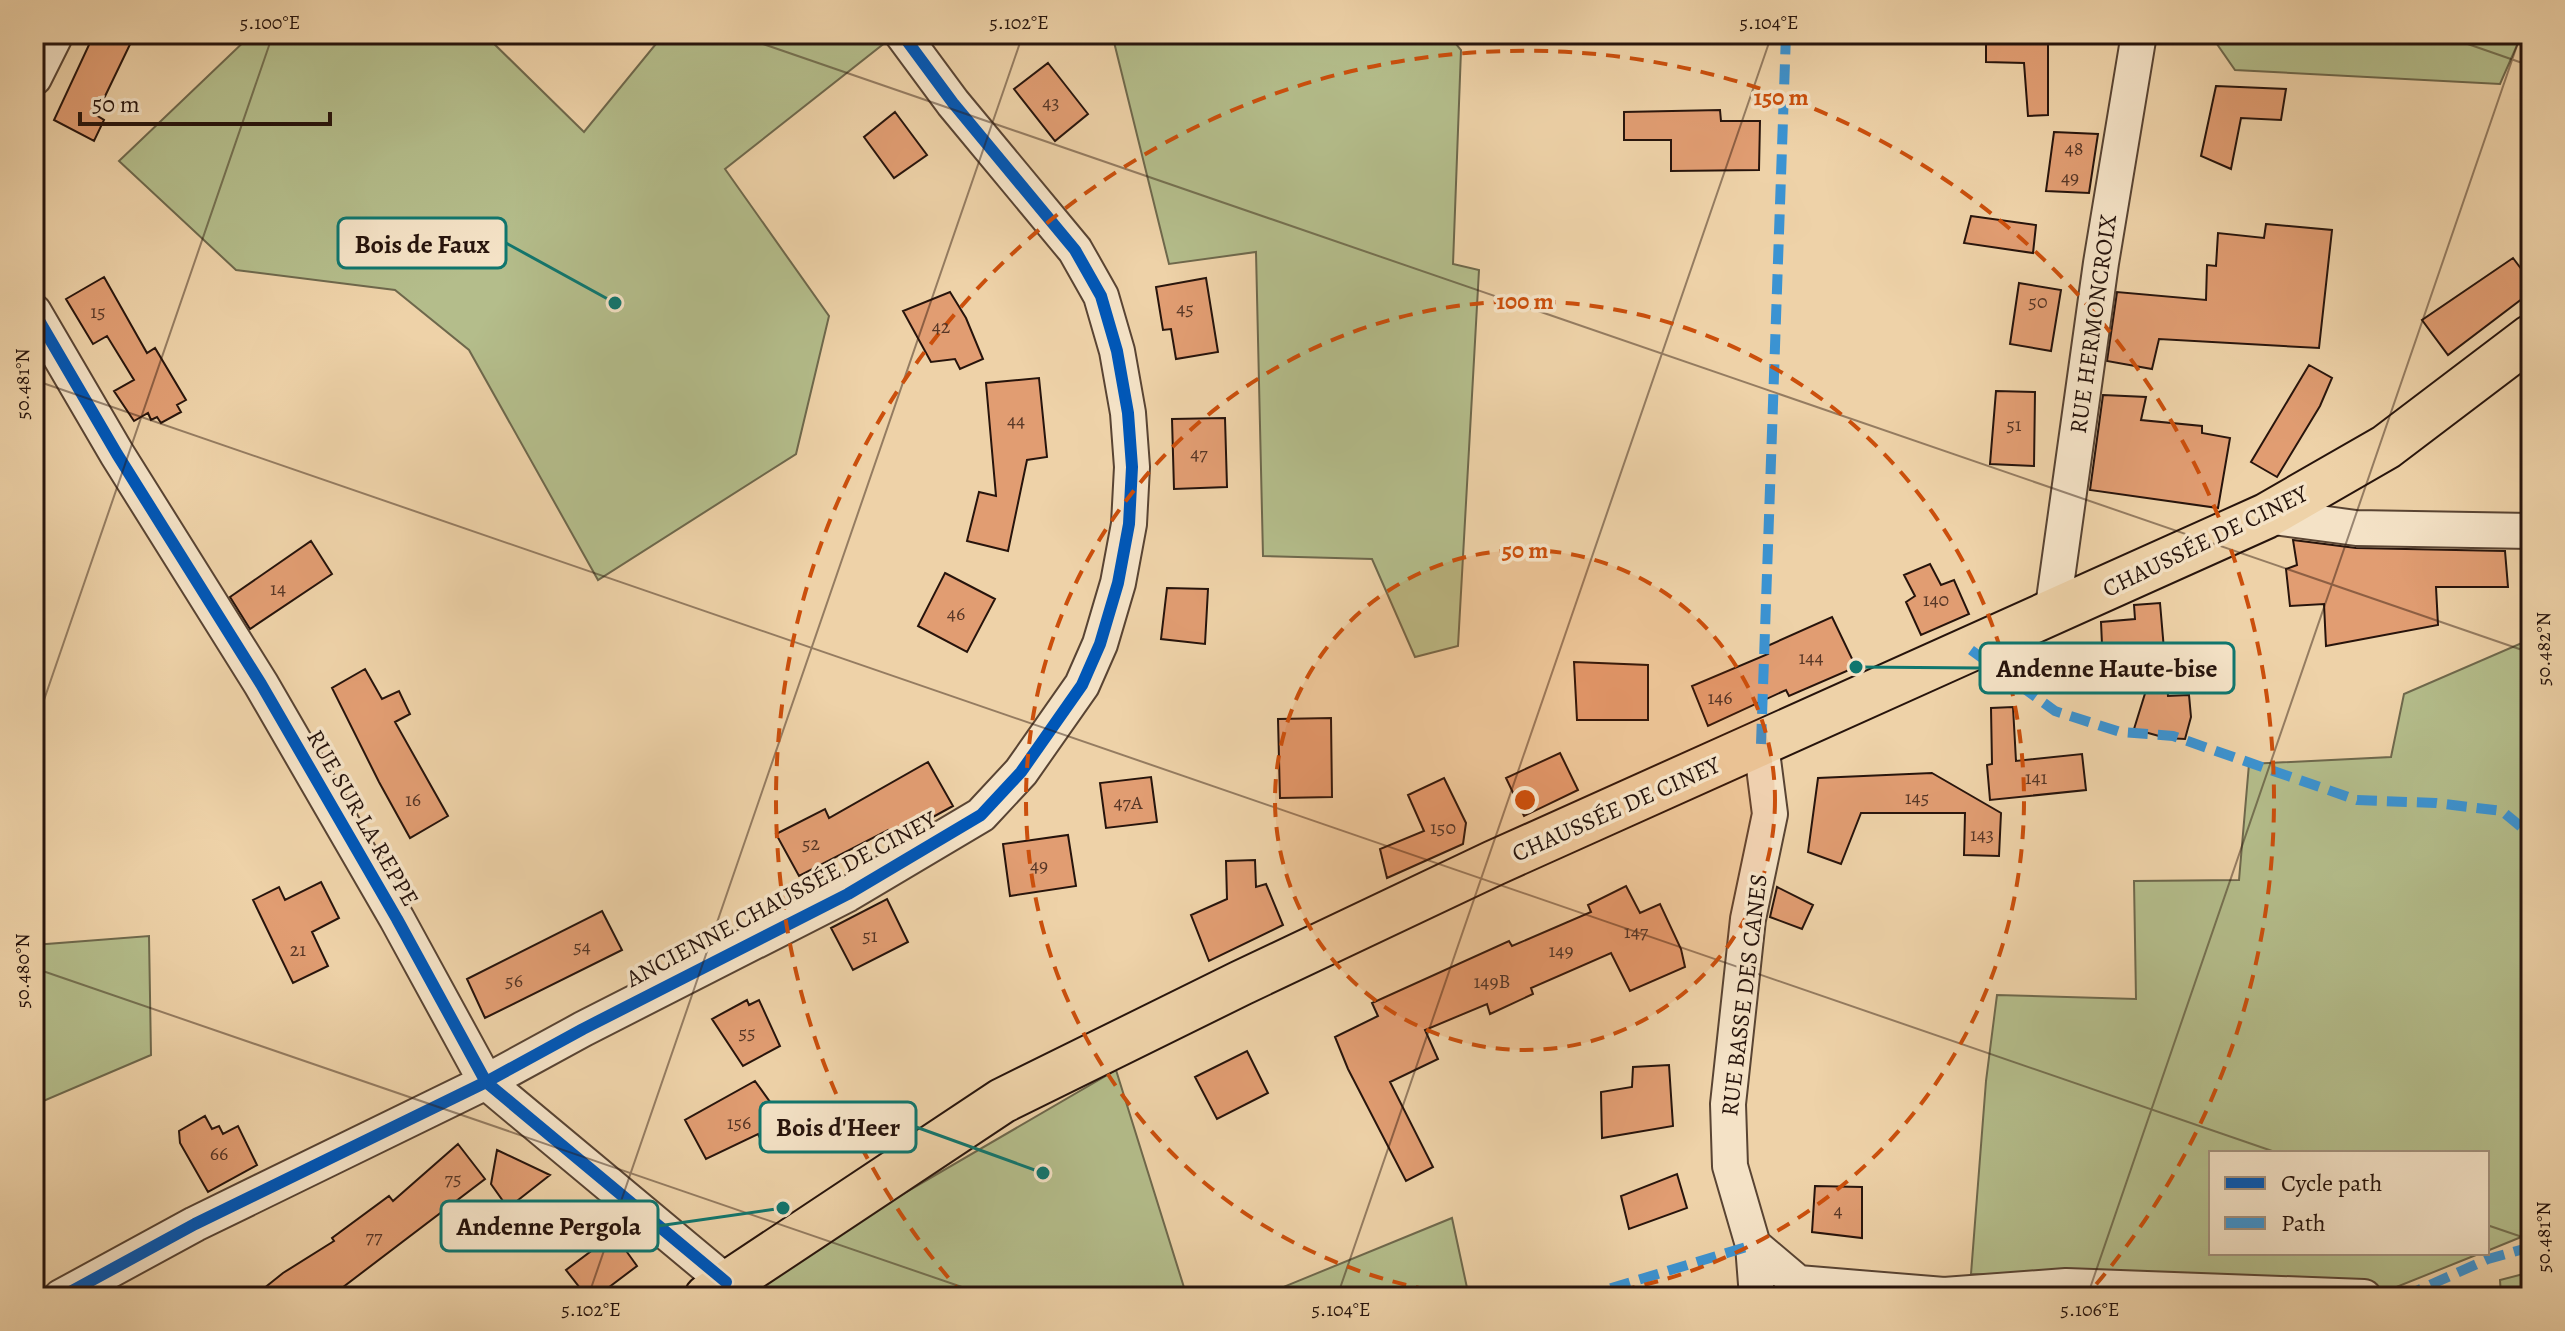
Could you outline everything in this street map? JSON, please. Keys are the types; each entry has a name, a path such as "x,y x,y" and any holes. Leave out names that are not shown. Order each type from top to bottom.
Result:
{"main road":[{"name":"CHAUSSÉE DE CINEY","path":"716,1290 1002,1101 1494,863 2266,516 2386,447 2531,337"}],"street":[{"path":"34,78 56,34"},
{"name":"ANCIENNE CHAUSSÉE DE CINEY","path":"61,1297 195,1224 486,1082 848,894 981,815 1021,772 1082,685 1100,644 1118,583 1129,524 1132,467 1128,413 1117,351 1101,296 1075,250 953,103 902,34"},
{"name":"RUE HERMONCROIX","path":"2052,614 2101,263 2139,34"},
{"name":"RUE SUR LA REPPE","path":"34,312 117,454 261,684 397,919 486,1082 716,1290"},
{"path":"2266,516 2356,528 2531,531"},
{"name":"RUE BASSE DES CANES","path":"1757,1297 1753,1245 1730,1166 1728,1104 1748,919 1770,814 1761,744"},
{"path":"1753,1245 1798,1283 1944,1295 2066,1286 2364,1297"}],"green space":[{"path":"252,34 484,34 584,132 664,34 888,34 891,38 725,169 829,316 796,454 598,580 469,350 395,290 236,270 119,161"},
{"path":"1112,34 1448,34 1461,50 1453,264 1479,270 1458,646 1415,657 1372,559 1263,556 1256,252 1169,264"},
{"path":"2210,34 2522,34 2500,84 2235,70"},
{"path":"2531,639 2531,1233 2489,1250 2489,1151 2209,1151 2209,1255 2476,1255 2389,1290 1971,1274 1986,1081 1997,995 2136,999 2134,881 2239,880 2249,764 2391,757 2404,694"},
{"path":"149,936 151,1055 34,1105 34,945"},
{"path":"1116,1070 1187,1297 766,1297 762,1276"},
{"path":"1452,1218 1469,1297 1259,1297"},
{"path":"2531,1272 2531,1297 2501,1297 2500,1280"}],"building":[{"path":"94,34 135,34 96,115 104,120 94,141 54,120"},
{"path":"1986,34 2048,34 2048,115 2028,116 2024,63 1986,62"},
{"path":"1048,63 1088,114 1055,141 1014,89"},
{"path":"2216,86 2286,89 2281,120 2241,118 2231,169 2201,156"},
{"path":"1720,110 1721,121 1760,121 1759,170 1671,171 1671,140 1624,140 1624,112"},
{"path":"895,112 927,155 894,178 864,137"},
{"path":"2054,132 2098,134 2089,193 2046,191"},
{"path":"1971,216 2036,225 2033,253 1964,243"},
{"path":"2266,224 2332,230 2319,348 2159,339 2152,369 2107,361 2117,292 2206,300 2207,265 2216,266 2218,233 2264,238"},
{"path":"2513,258 2531,282 2531,292 2448,355 2422,320"},
{"path":"104,277 147,353 155,348 186,400 177,405 181,412 161,423 157,417 151,420 148,413 134,421 114,391 134,380 107,336 93,344 66,299"},
{"path":"1206,278 1218,352 1176,359 1171,329 1163,330 1156,287"},
{"path":"2019,283 2061,290 2051,351 2010,344"},
{"path":"950,292 966,318 983,359 960,369 955,359 931,362 903,311"},
{"path":"2309,365 2332,378 2320,406 2277,477 2251,462"},
{"path":"1039,378 1047,457 1027,460 1008,551 967,541 979,492 996,496 986,383"},
{"path":"1996,391 2035,392 2034,466 1990,464"},
{"path":"2103,395 2146,397 2141,420 2202,426 2202,433 2230,438 2218,508 2090,490"},
{"path":"1225,418 1227,487 1174,489 1172,419"},
{"path":"2293,540 2356,548 2505,551 2508,587 2436,587 2438,625 2326,646 2324,604 2290,606 2286,569 2297,565"},
{"path":"311,541 332,574 250,629 230,597"},
{"path":"1930,564 1941,585 1954,580 1969,614 1921,635 1906,602 1915,596 1904,575"},
{"path":"945,573 995,599 967,652 918,626"},
{"path":"1167,588 1208,589 1205,644 1161,639"},
{"path":"2160,603 2168,696 2189,695 2191,717 2185,739 2166,738 2134,729 2147,687 2104,690 2101,622 2135,619 2134,605"},
{"path":"1832,617 1856,667 1789,696 1786,690 1708,726 1692,686 1768,654 1765,647"},
{"path":"1574,662 1648,665 1648,720 1577,720"},
{"path":"365,669 382,699 399,691 410,714 395,722 448,816 410,838 332,688"},
{"path":"2013,707 2016,761 2082,754 2086,790 1990,800 1987,765 1992,764 1991,708"},
{"path":"1331,718 1332,797 1280,798 1278,719"},
{"path":"1560,753 1578,790 1524,816 1506,778"},
{"path":"928,762 953,806 893,839 888,830 799,876 776,834 825,809 829,818"},
{"path":"1932,773 2001,813 1999,856 1964,855 1965,813 1861,813 1841,864 1808,852 1818,778"},
{"path":"1151,777 1157,822 1106,828 1100,783"},
{"path":"1444,778 1466,823 1463,844 1387,878 1380,849 1424,831 1408,795"},
{"path":"1068,835 1076,886 1010,896 1003,844"},
{"path":"1255,860 1256,887 1266,884 1283,925 1209,961 1191,915 1227,899 1226,861"},
{"path":"321,882 339,918 312,932 328,966 293,983 253,900 279,887 285,900"},
{"path":"1626,886 1640,913 1660,904 1681,949 1685,967 1630,991 1611,953 1531,988 1533,994 1490,1014 1487,1004 1425,1030 1438,1059 1390,1082 1433,1167 1406,1181 1348,1069 1335,1037 1378,1016 1372,1003 1509,941 1512,946 1591,912 1588,905"},
{"path":"1777,887 1813,905 1802,929 1770,917"},
{"path":"887,899 908,942 853,970 831,928"},
{"path":"602,911 622,950 485,1018 467,979"},
{"path":"747,1000 749,1005 759,1000 780,1046 743,1066 712,1019"},
{"path":"1247,1051 1268,1093 1217,1119 1195,1077"},
{"path":"1669,1065 1673,1126 1602,1138 1601,1092 1632,1087 1633,1067"},
{"path":"755,1081 788,1127 762,1142 758,1134 706,1159 685,1120"},
{"path":"205,1116 212,1129 219,1126 223,1134 238,1126 257,1165 208,1192 180,1143 179,1131"},
{"path":"458,1144 485,1179 330,1297 253,1297 283,1273 334,1241 332,1238 389,1196 393,1201"},
{"path":"497,1150 550,1175 508,1208 491,1184"},
{"path":"1677,1174 1687,1208 1629,1229 1621,1196"},
{"path":"1815,1186 1862,1187 1862,1238 1812,1232"},
{"path":"614,1234 637,1266 596,1297 587,1297 566,1270"}],"marked path":[{"path":"1761,744 1786,34"},
{"path":"1971,650 2055,711 2120,732 2173,736 2357,800 2436,803 2502,811 2531,835"},
{"path":"1582,1297 1753,1245"},
{"path":"2403,1297 2488,1259 2531,1247"}],"cycle path":[{"path":"61,1297 195,1224 486,1082 848,894 981,815 1021,772 1082,685 1100,644 1118,583 1129,524 1132,467 1128,413 1117,351 1101,296 1075,250 953,103 902,34"},
{"path":"34,312 117,454 261,684 397,919 486,1082 726,1282"}],"place":[{"name":"Bois de Faux","path":"615,303"},
{"name":"Andenne Haute-bise","path":"1856,667"},
{"name":"Bois d'Heer","path":"1043,1173"},
{"name":"Andenne Pergola","path":"783,1208"}]}
